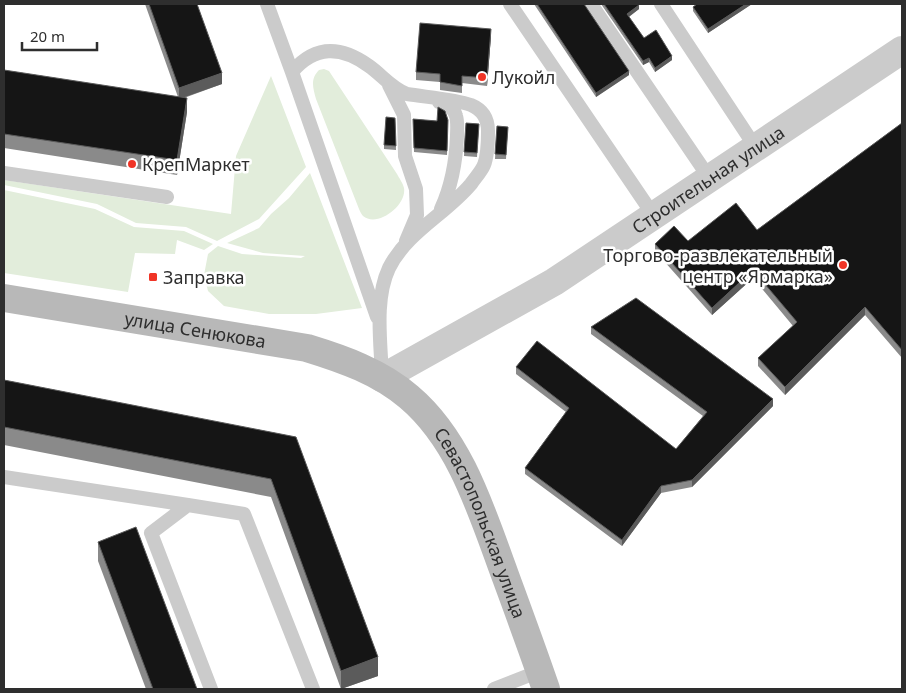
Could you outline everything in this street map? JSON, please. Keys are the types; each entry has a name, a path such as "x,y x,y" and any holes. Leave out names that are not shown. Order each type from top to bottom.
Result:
{"main road":[{"name":"улица Сенюкова","path":"4,298 307,348 346,361 382,378"},
{"name":"Севастопольская улица","path":"382,378 409,397 421,409 460,463 488,529 543,680"}],"street":[{"name":"Строительная улица","path":"382,378 554,282 902,50"}],"lane":[{"path":"267,4 381,328"},
{"path":"510,4 654,216"},
{"path":"591,4 710,179"},
{"path":"661,4 756,148"},
{"path":"292,72 299,63 320,52 341,51 369,66 398,90 407,94 471,105 485,115 488,122 488,145 484,164 464,192 404,246"},
{"path":"382,378 379,309 381,290 389,269 404,246 416,215 417,201 416,189 405,156 404,115 388,82"},
{"path":"428,97 450,106 457,122 450,190 439,214"},
{"path":"4,173 167,197"},
{"path":"4,477 244,514 313,689"},
{"path":"188,505 151,533 211,689"},
{"path":"494,689 543,680"}],"green space":[{"path":"319,70 329,71 403,184 404,195 401,202 383,217 369,219 363,216 359,209 315,95 314,77"},
{"path":"271,76 306,167 259,219 217,241 186,227 136,223 97,204 4,185 4,180 231,214 236,156"},
{"path":"310,173 362,308 316,314 269,314 224,306 208,291 204,275 208,254 218,246 242,254 301,258 305,256 263,253 227,243 259,228 289,198"},
{"path":"4,190 95,209 134,227 184,231 213,244 204,250 177,240 175,254 135,253 128,292 4,273"}],"building":[{"path":"149,4 197,4 222,73 179,88"},
{"path":"537,4 584,4 629,71 596,93"},
{"path":"604,4 638,4 627,14 644,38 656,30 672,56 655,68 649,58 643,61"},
{"path":"697,4 746,4 708,29 693,7"},
{"path":"420,23 491,29 487,78 462,76 462,86 440,82 440,74 416,72"},
{"path":"4,70 187,98 177,160 4,134"},
{"path":"438,107 445,111 448,120 447,151 414,148 413,119 437,121"},
{"path":"386,117 395,118 396,146 384,145"},
{"path":"466,123 479,124 477,153 464,152"},
{"path":"902,123 902,350 865,307 785,387 758,358 797,322 753,270 712,308 655,244 674,226 688,241 736,203 757,230"},
{"path":"497,126 508,127 506,155 495,154"},
{"path":"636,298 773,399 692,480 661,486 622,540 525,468 569,408 516,367 537,341 676,449 707,412 591,327"},
{"path":"4,380 296,437 378,657 341,671 271,479 4,427"},
{"path":"136,527 197,689 153,689 98,542"}],"place":[{"name":"Лукойл","path":"482,77"},
{"name":"КрепМаркет","path":"132,164"},
{"name":"Торгово-развлекательный центр «Ярмарка»","path":"843,265"},
{"name":"Заправка","path":"153,277"}]}
